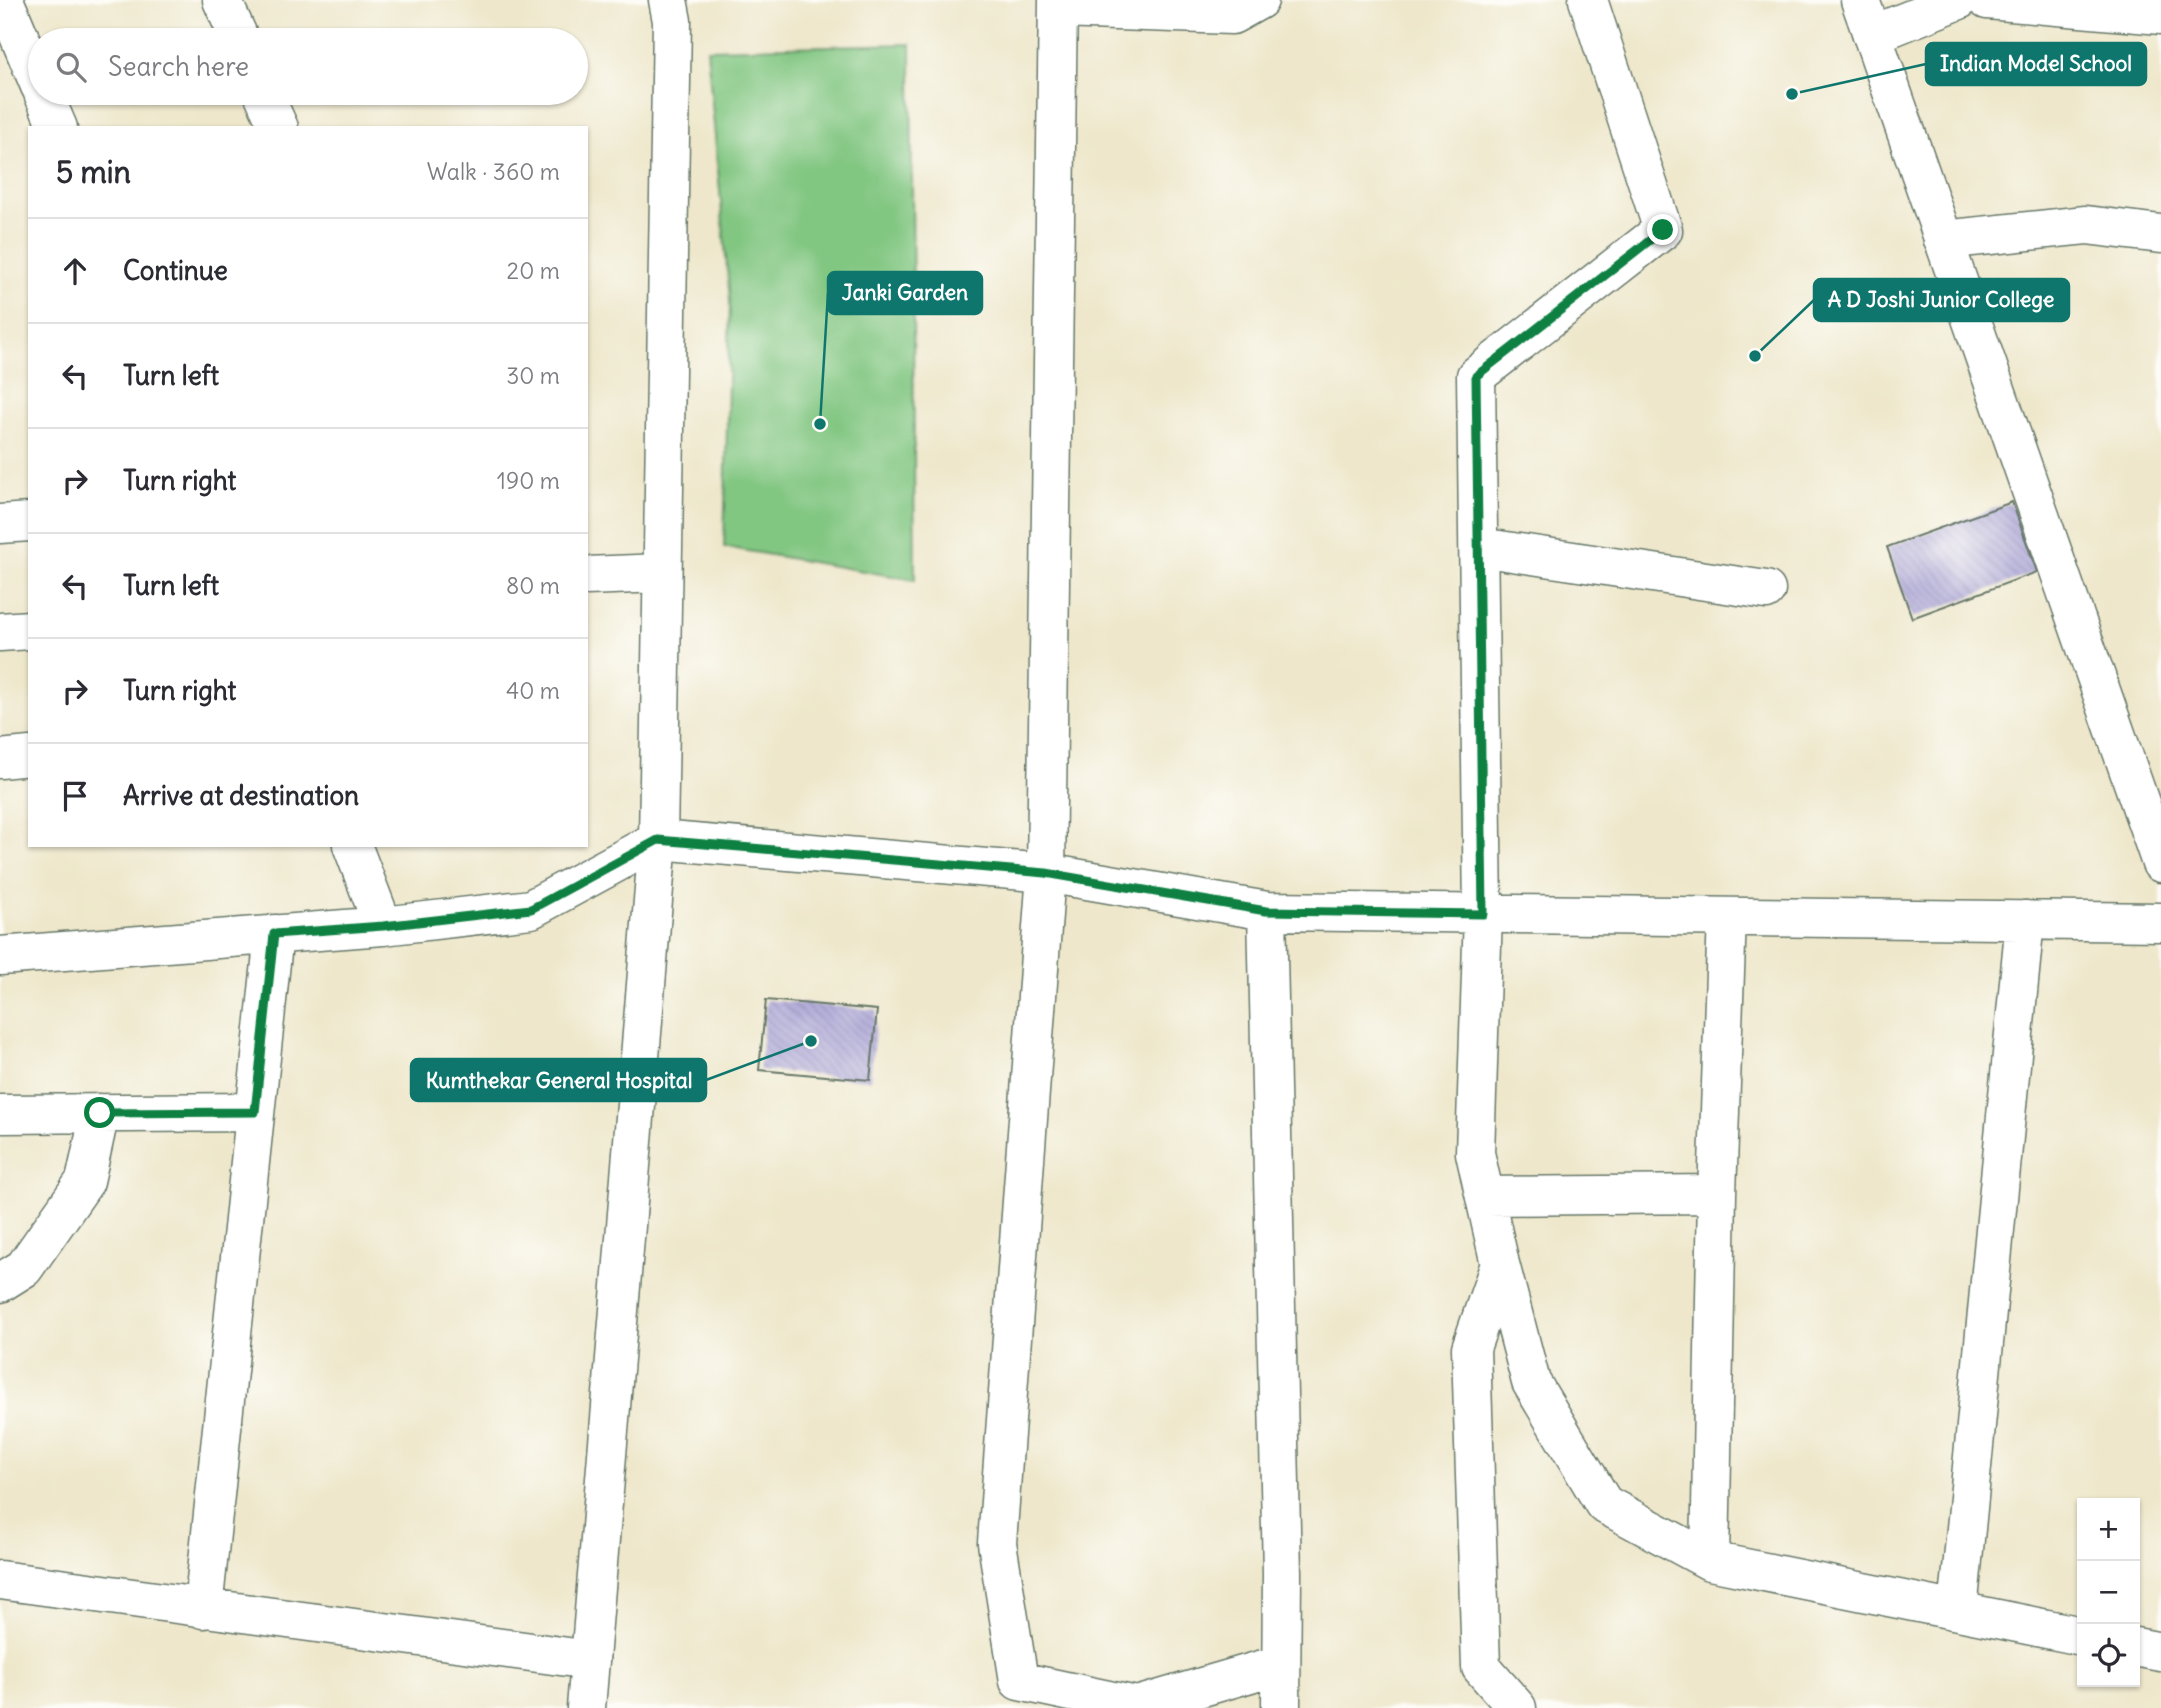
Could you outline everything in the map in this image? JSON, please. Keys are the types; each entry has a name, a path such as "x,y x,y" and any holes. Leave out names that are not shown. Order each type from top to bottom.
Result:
{"street":[{"path":"4,0 28,57"},
{"path":"222,0 235,28"},
{"path":"586,1708 658,840 672,21 668,0"},
{"path":"1259,0 1232,15 1059,4 1046,873 997,1544 1019,1681 1137,1706 1281,1664"},
{"path":"1588,0 1663,230 1476,376 1483,914 1475,1153 1500,1265 1531,1382 1604,1504 1710,1561 2077,1635"},
{"path":"1860,0 2161,863"},
{"path":"1872,35 1959,0"},
{"path":"1986,0 2161,15"},
{"path":"48,105 57,126"},
{"path":"268,105 278,126"},
{"path":"1943,240 2086,225 2161,234"},
{"path":"0,524 28,522"},
{"path":"1479,547 1766,590"},
{"path":"588,576 662,573"},
{"path":"0,632 28,630"},
{"path":"0,759 28,756"},
{"path":"0,956 383,926 531,909 658,840 1046,873 1266,911 2161,922"},
{"path":"353,847 383,926"},
{"path":"1266,911 1282,1559 1281,1708"},
{"path":"1710,1561 1717,1194 1727,917"},
{"path":"1958,1611 2025,920"},
{"path":"204,1609 274,934"},
{"path":"0,1114 255,1112"},
{"path":"0,1283 24,1268 85,1181 100,1113"},
{"path":"1485,1196 1717,1194"},
{"path":"1500,1265 1471,1348 1481,1667 1517,1708"},
{"path":"0,1580 590,1660"},
{"path":"2140,1648 2161,1652"}],"green space":[{"path":"911,44 915,580 724,547 730,301 707,49"}],"building":[{"path":"2012,502 2037,572 1912,618 1887,547"},
{"path":"766,1000 877,1010 870,1080 759,1070"}],"place":[{"name":"Indian Model School","path":"1792,94"},
{"name":"A D Joshi Junior College","path":"1755,356"},
{"name":"Janki Garden","path":"820,424"},
{"name":"Kumthekar General Hospital","path":"811,1041"}],"route":[{"path":"100,1113 255,1112 274,934 383,926 531,909 658,840 1046,873 1266,911 1483,914 1476,376 1663,230"}]}
